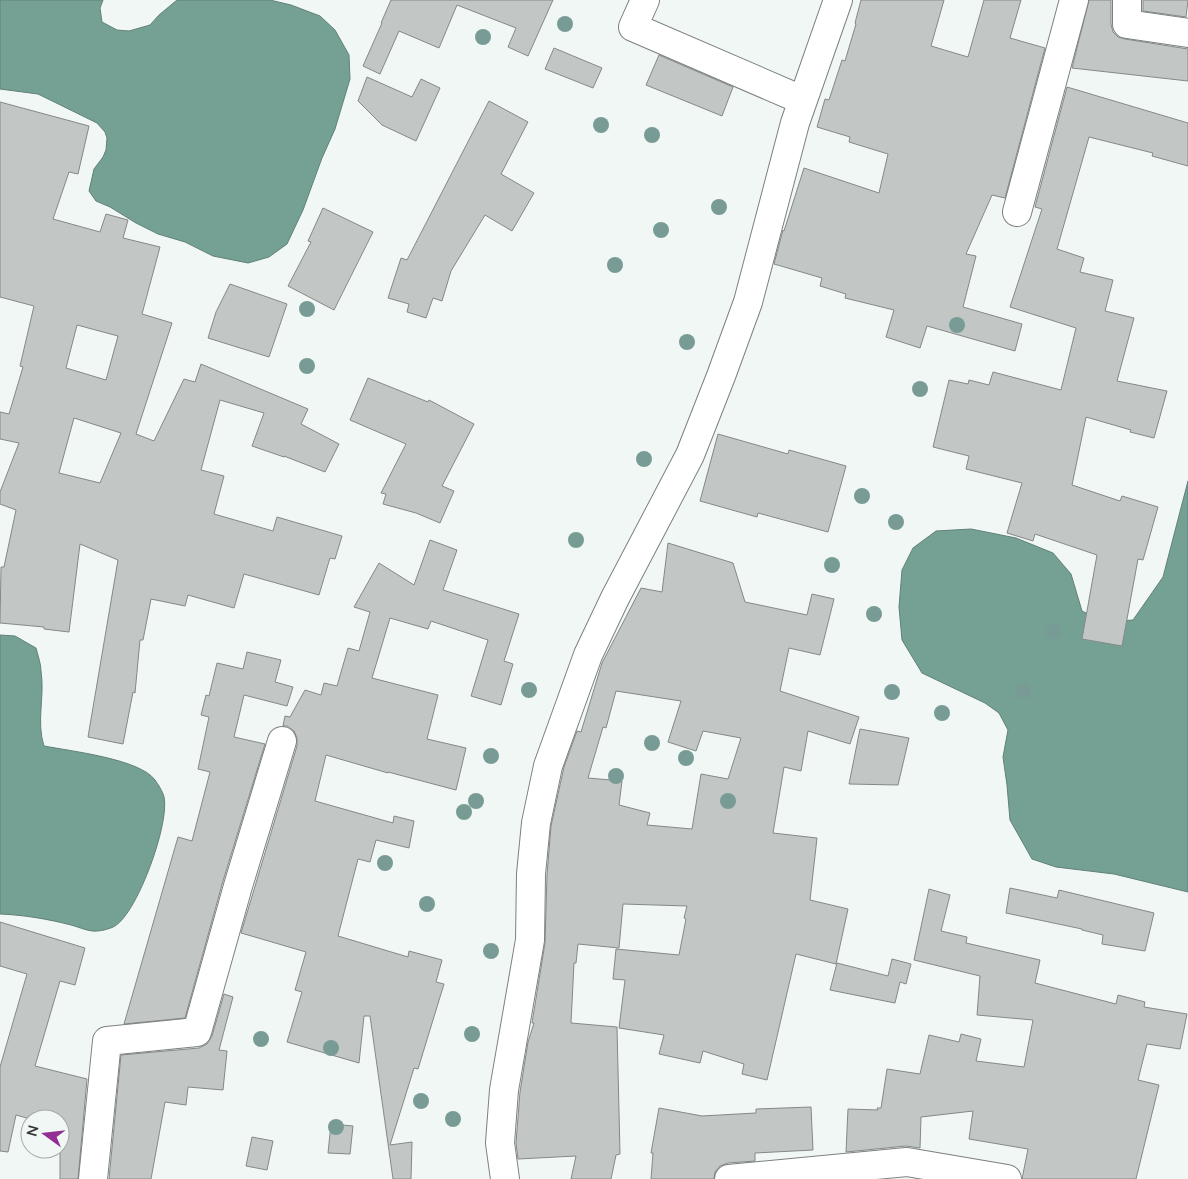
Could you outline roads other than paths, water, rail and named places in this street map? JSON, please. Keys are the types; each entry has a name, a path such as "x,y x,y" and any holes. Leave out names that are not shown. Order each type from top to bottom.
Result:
{"street":[{"path":"645,0 633,28 802,100"},
{"path":"505,1179 500,1143 504,1090 530,940 531,874 536,823 548,766 588,655 615,598 690,455 721,376 748,302 794,123 838,0"},
{"path":"1016,212 1074,0"},
{"path":"1127,0 1127,24 1188,33"},
{"path":"93,1179 107,1041 197,1032 238,886 282,741"},
{"path":"729,1179 907,1162 1007,1179"}]}
